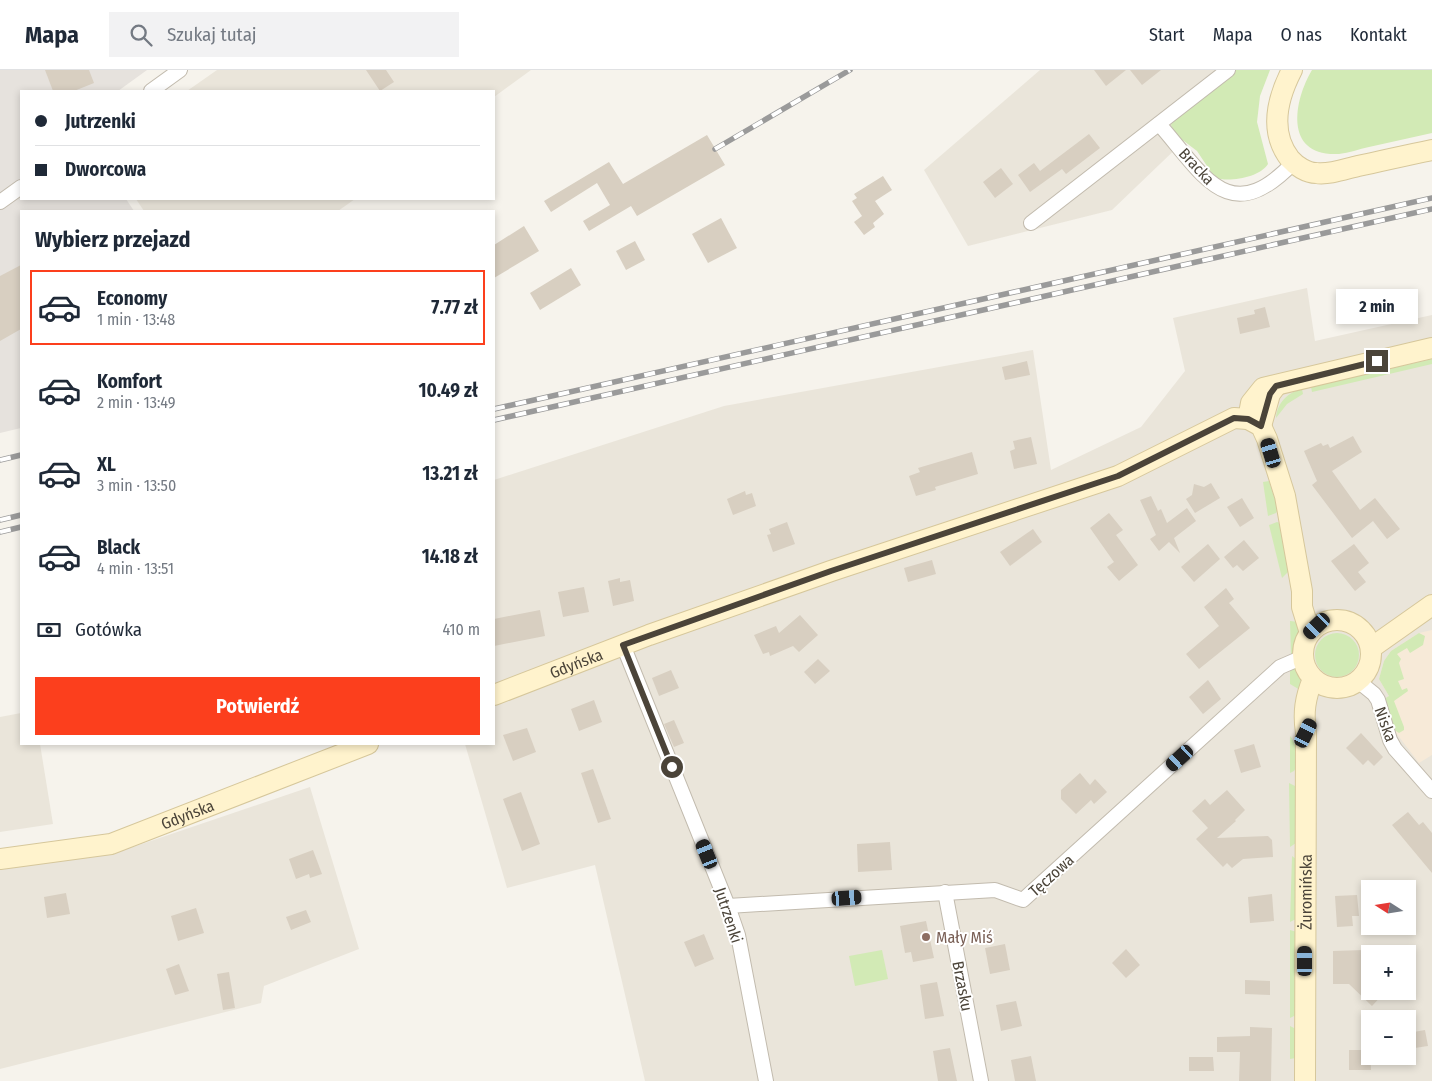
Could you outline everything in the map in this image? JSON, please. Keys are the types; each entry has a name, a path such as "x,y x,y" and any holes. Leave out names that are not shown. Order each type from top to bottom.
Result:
{"main road":[{"path":"1292,70 1280,97 1277,132 1282,148 1293,163 1316,174 1432,150"},
{"path":"1310,633 1302,607 1302,591 1284,496 1254,423 1251,403 1264,388 1432,348"},
{"name":"Gdyńska","path":"495,695 623,645 831,571 1118,476 1234,418 1254,423"},
{"path":"1302,591 1327,621"},
{"path":"1367,640 1432,605"},
{"path":"1327,621 1346,621 1367,640 1371,660 1367,672 1358,681 1344,688 1321,683 1306,669 1303,657 1304,644 1310,633 1327,621"},
{"name":"Żuromińska","path":"1305,1081 1306,733 1304,719 1305,698 1321,683"},
{"name":"Gdyńska","path":"0,858 111,844 365,745"}],"street":[{"path":"152,90 180,70"},
{"path":"1032,222 1228,70"},
{"name":"Bracka","path":"1159,124 1212,184 1225,192 1238,194 1266,187 1277,180 1293,163"},
{"path":"0,202 20,188"},
{"name":"Jutrzenki","path":"623,645 738,935 766,1081"},
{"name":"Tęczowa","path":"728,906 995,890 1023,900 1280,667 1303,657"},
{"name":"Niska","path":"1358,681 1374,694 1378,700 1390,740 1395,749 1432,791"},
{"name":"Brzasku","path":"945,892 981,1081"}],"shaded area":[{"path":"0,70 147,70 119,90 20,90 20,200 127,200 133,210 20,210 20,428 0,433"},
{"path":"217,70 531,70 495,96 495,90 188,90"},
{"path":"1040,70 1258,70 1112,210 968,246 924,170"},
{"path":"137,200 354,200 339,210 143,210"},
{"path":"1307,288 1315,341 1432,315 1432,1081 645,1081 595,865 507,888 465,745 495,745 495,480 724,406 1033,350 1051,470 1141,427 1185,371 1173,318"},
{"path":"1432,630 1432,755 1419,763 1393,729 1384,699 1389,696 1379,679 1384,661 1391,651 1419,633"},
{"path":"20,713 20,745 40,745 53,824 0,832 0,717"},
{"path":"310,787 359,949 264,986 261,1003 0,1069 0,870 133,847"}],"green space":[{"path":"1234,70 1270,70 1260,96 1257,122 1268,164 1264,169 1251,176 1221,179 1215,178 1197,151 1176,135 1171,125 1174,118"},
{"path":"1312,70 1432,70 1432,133 1339,154 1321,153 1309,147 1301,137 1298,125 1298,111 1300,97"},
{"path":"1432,359 1432,364 1312,392 1311,387"},
{"path":"1302,389 1303,394 1287,404 1276,418 1284,399 1297,390"},
{"path":"1269,481 1278,509 1276,513 1268,516 1263,482"},
{"path":"1277,522 1280,523 1289,571 1282,578 1269,525"},
{"path":"1290,621 1299,622 1301,635 1296,653 1291,656"},
{"path":"1341,633 1353,639 1358,646 1358,664 1353,671 1346,676 1333,677 1325,674 1318,667 1315,651 1318,643 1325,636"},
{"path":"1419,633 1425,636 1423,645 1410,653 1407,648 1397,654 1401,659 1399,663 1404,679 1398,681 1402,690 1407,688 1408,691 1394,701 1404,727 1404,730 1399,733 1393,729 1384,699 1389,696 1379,679 1384,661 1391,651"},
{"path":"1290,666 1299,669 1301,676 1300,690 1290,684"},
{"path":"1290,736 1296,748 1297,758 1296,767 1290,773"},
{"path":"1289,783 1297,787 1296,843 1290,847"},
{"path":"1292,856 1296,859 1296,919 1290,922"},
{"path":"1290,930 1297,932 1296,1015 1290,1018"},
{"path":"882,950 888,979 855,986 849,956"},
{"path":"1290,1026 1296,1029 1296,1058 1290,1059"}],"building":[{"path":"45,70 89,70 94,83 76,90 53,90"},
{"path":"366,70 386,70 394,82 379,90"},
{"path":"1094,70 1126,70 1106,86"},
{"path":"1130,70 1161,70 1142,85"},
{"path":"1089,134 1100,148 1066,174 1062,169 1030,192 1018,175 1034,163 1040,171"},
{"path":"707,135 725,165 637,216 631,206 589,231 583,221 610,205 597,183 551,212 544,201 609,162 623,184"},
{"path":"1001,168 1013,184 995,198 983,182"},
{"path":"883,176 892,190 875,201 884,214 873,223 875,227 864,235 854,222 862,216 852,201 857,198 854,194"},
{"path":"721,218 737,248 708,263 692,234"},
{"path":"524,226 539,251 495,277 495,244"},
{"path":"635,241 645,260 626,270 616,251"},
{"path":"20,266 20,330 0,341 0,276"},
{"path":"571,268 581,285 540,310 530,293"},
{"path":"1265,307 1270,327 1240,334 1237,318 1255,314 1254,310"},
{"path":"1027,361 1030,375 1005,380 1002,367"},
{"path":"1353,436 1362,452 1332,471 1360,510 1375,498 1400,529 1387,539 1373,521 1352,538 1312,485 1317,481 1304,451 1321,443 1323,446 1328,444 1330,448"},
{"path":"1031,437 1037,464 1014,469 1010,451 1015,449 1013,441"},
{"path":"972,452 978,474 935,487 936,490 916,496 909,476 920,472 918,468"},
{"path":"1211,483 1220,498 1195,513 1186,499 1192,495 1194,484 1204,487"},
{"path":"745,491 746,495 752,493 756,506 733,515 727,499"},
{"path":"1151,496 1158,511 1161,509 1167,523 1187,508 1196,521 1174,538 1180,553 1169,542 1159,551 1150,539 1156,535 1140,500"},
{"path":"1242,498 1254,518 1240,527 1227,507"},
{"path":"1109,513 1123,530 1116,535 1138,565 1119,581 1107,567 1114,562 1090,528"},
{"path":"787,522 795,544 773,552 767,535 771,534 769,529"},
{"path":"1033,529 1042,542 1010,566 1000,552"},
{"path":"1244,540 1259,558 1243,571 1237,565 1233,568 1224,557"},
{"path":"1208,544 1220,559 1194,582 1181,567"},
{"path":"1354,544 1369,563 1358,572 1366,582 1355,591 1331,561"},
{"path":"932,560 936,574 908,582 904,568"},
{"path":"620,578 620,582 630,580 634,601 613,606 608,581"},
{"path":"584,587 589,612 563,617 558,592"},
{"path":"1226,588 1234,599 1229,603 1250,628 1199,669 1186,654 1219,626 1204,607"},
{"path":"540,610 545,636 495,646 495,619"},
{"path":"800,615 818,635 799,652 793,646 770,656 769,652 763,654 754,635 776,626 779,633"},
{"path":"818,659 830,671 815,684 804,672"},
{"path":"671,670 679,688 659,696 652,678"},
{"path":"1208,680 1221,699 1203,714 1189,697"},
{"path":"594,700 602,722 579,731 571,709"},
{"path":"674,720 684,743 674,747 664,724"},
{"path":"527,728 536,752 513,761 503,735"},
{"path":"1361,733 1383,757 1374,766 1368,760 1363,765 1346,748"},
{"path":"1254,744 1261,767 1241,773 1234,750"},
{"path":"593,769 611,819 598,823 581,773"},
{"path":"1080,773 1090,785 1095,779 1107,792 1094,804 1091,800 1076,814 1061,799 1061,790"},
{"path":"1227,790 1245,810 1217,838 1268,836 1272,840 1273,857 1243,859 1232,868 1227,863 1223,867 1196,839 1208,828 1192,811 1205,799 1210,805"},
{"path":"521,792 540,844 522,851 503,799"},
{"path":"1408,812 1419,825 1423,822 1432,833 1432,873 1392,825"},
{"path":"890,842 892,870 858,872 857,844"},
{"path":"313,850 322,874 310,878 309,874 296,879 289,859"},
{"path":"66,893 70,914 47,918 44,897"},
{"path":"1272,894 1274,921 1250,923 1248,897"},
{"path":"1357,895 1359,916 1352,916 1353,926 1337,927 1335,896"},
{"path":"196,908 204,933 178,941 171,916"},
{"path":"306,910 311,922 291,930 286,917"},
{"path":"926,921 934,958 913,962 911,952 905,953 900,926"},
{"path":"704,934 714,959 695,967 684,942"},
{"path":"1005,944 1010,970 990,974 985,948"},
{"path":"1126,949 1140,965 1126,978 1112,963"},
{"path":"1361,950 1361,995 1349,984 1333,984 1333,951"},
{"path":"179,964 189,991 175,995 166,969"},
{"path":"229,972 235,1008 223,1010 217,974"},
{"path":"1245,980 1270,981 1270,995 1245,994"},
{"path":"937,982 944,1016 925,1019 920,985"},
{"path":"1366,1000 1378,1000 1372,1006"},
{"path":"1016,1001 1022,1026 1001,1031 996,1005"},
{"path":"1250,1027 1272,1028 1271,1081 1239,1081 1240,1052 1217,1052 1217,1037 1250,1036"},
{"path":"1425,1030 1428,1046 1416,1048 1416,1032"},
{"path":"950,1048 957,1081 938,1081 933,1051"},
{"path":"1349,1050 1361,1050 1361,1065 1371,1065 1371,1070 1349,1070"},
{"path":"1031,1056 1036,1081 1015,1081 1011,1060"},
{"path":"1189,1057 1213,1057 1214,1071 1189,1071"}],"railway":[{"path":"715,149 850,70"},
{"path":"495,409 1432,198"},
{"path":"495,420 1432,209"},
{"path":"0,460 20,455"},
{"path":"0,520 20,515"},
{"path":"0,532 20,527"}],"place":[{"name":"Mały Miś","path":"926,937"}],"route":[{"path":"672,767 623,645 831,571 1118,476 1234,418 1248,419 1261,426 1270,394 1276,386 1377,361"}]}
